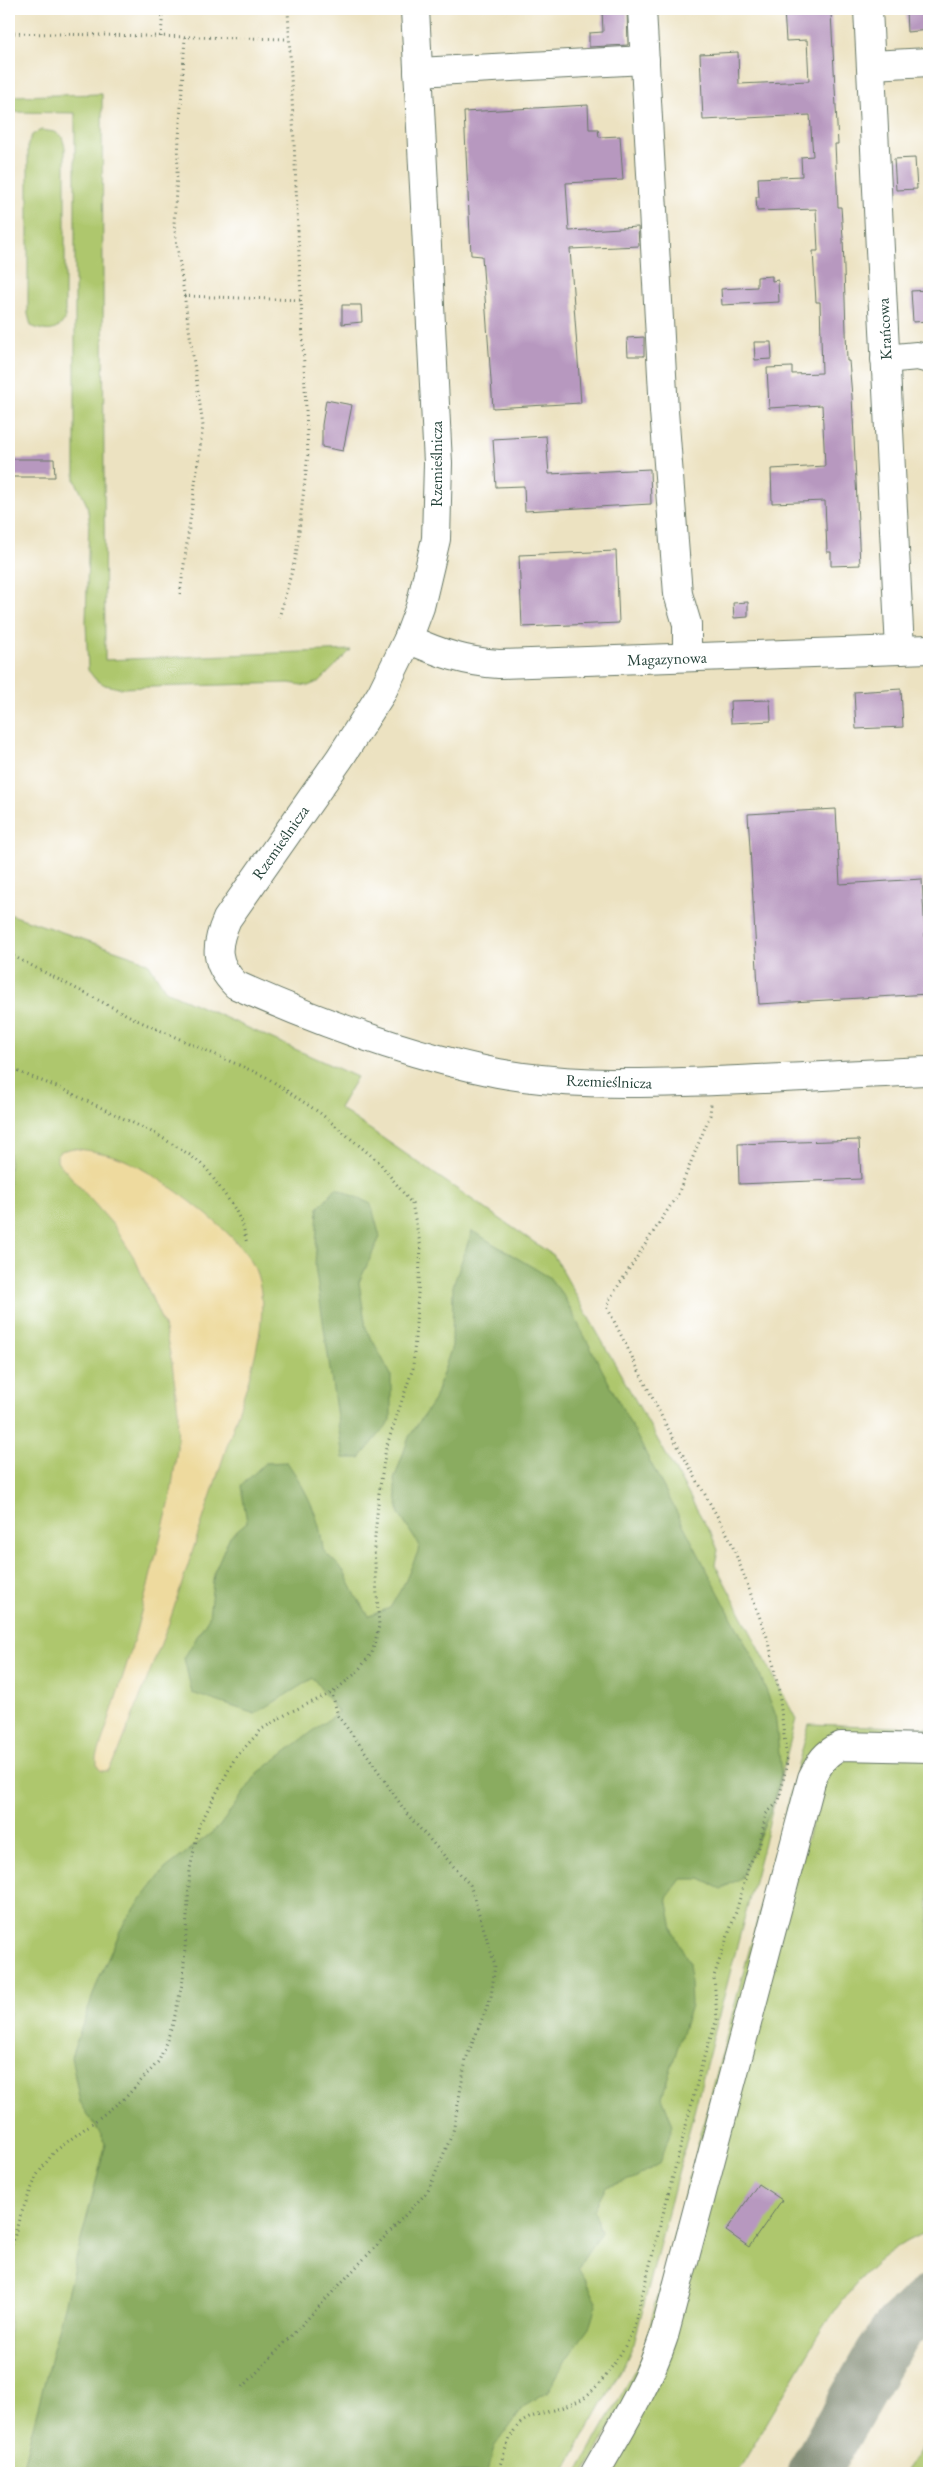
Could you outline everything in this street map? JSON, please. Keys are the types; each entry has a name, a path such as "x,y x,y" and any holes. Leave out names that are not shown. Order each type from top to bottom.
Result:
{"street":[{"name":"Rzemieślnicza","path":"415,9 438,463 436,539 420,607 408,639 376,702 340,758 227,918 219,938 219,960 224,973 236,985 352,1033 421,1055 499,1073 562,1080 631,1084 713,1082 929,1070"},
{"path":"642,9 666,440 678,594 687,624 687,656"},
{"name":"Krańcowa","path":"868,9 900,650"},
{"path":"418,72 645,60"},
{"path":"871,65 929,62"},
{"path":"885,359 917,356 929,359"},
{"name":"Magazynowa","path":"408,639 448,656 471,662 499,664 929,649"},
{"path":"595,2473 643,2387 656,2361 664,2336 816,1770 829,1751 841,1746 929,1748"}],"path":[{"path":"161,36 163,9"},
{"path":"279,618 296,556 308,454 288,9"},
{"path":"9,33 289,39"},
{"path":"180,594 202,426 174,224 185,37"},
{"path":"184,296 301,300"},
{"path":"9,954 141,1022 266,1077 320,1113 379,1162 412,1204 421,1248 412,1368 386,1448 379,1493 374,1548 379,1626 372,1653 356,1674 332,1693 290,1712 262,1729 235,1758 199,1826 190,1869 183,1980 173,2024 159,2061 125,2098 54,2152 37,2175 19,2219 9,2258"},
{"path":"9,1068 62,1089 156,1134 190,1155 206,1168 235,1210 243,1226 247,1244"},
{"path":"497,2473 514,2433 522,2422 580,2400 588,2394 606,2373 628,2341 633,2330 703,2060 717,2020 714,1976 736,1912 749,1865 759,1847 766,1814 779,1801 787,1762 779,1692 769,1642 730,1539 666,1425 608,1309 609,1300 678,1194 710,1115 713,1082"},
{"path":"243,2387 428,2191 453,2132 466,2059 492,1997 495,1965 470,1885 407,1814 366,1753 338,1716 332,1693"}],"green space":[{"path":"102,94 105,660 351,650 320,681 308,686 289,683 119,688 105,685 95,679 88,670 86,622 89,518 87,505 75,480 75,113 9,112 9,96"},
{"path":"41,130 55,132 62,137 65,147 65,319 58,327 50,330 41,330 31,326 28,314 28,144 32,135"},
{"path":"9,145 10,146 9,313"},
{"path":"9,914 138,958 149,964 166,991 357,1077 339,1108 554,1256 712,1536 718,1550 715,1564 796,1719 634,2343 625,2363 563,2473 9,2473"},
{"path":"336,1188 371,1204 380,1237 359,1282 366,1328 391,1375 391,1420 360,1458 343,1458 315,1266 318,1208"},
{"path":"472,1231 549,1277 563,1295 755,1662 775,1713 781,1774 771,1810 741,1878 721,1889 700,1879 681,1879 667,1898 674,1934 689,1962 691,2005 662,2097 673,2125 660,2163 635,2178 606,2187 594,2210 601,2232 578,2268 597,2301 589,2328 567,2358 547,2393 523,2407 494,2447 488,2473 21,2473 106,2143 80,2102 71,2057 99,1978 125,1921 165,1869 219,1827 258,1773 338,1712 313,1678 255,1714 192,1693 184,1658 209,1617 214,1572 230,1536 247,1522 241,1486 265,1463 287,1462 311,1504 319,1526 323,1550 343,1570 369,1616 390,1608 405,1582 420,1547 399,1514 394,1480 409,1437 434,1400 452,1346 453,1286"},
{"path":"809,1724 929,1728 929,1740 831,1740 650,2355 585,2473 577,2473 641,2360"},
{"path":"929,1754 929,2231 885,2255 851,2289 823,2329 737,2473 602,2473 650,2388 830,1758"},
{"path":"929,2438 929,2473 904,2473"}],"sand":[{"path":"73,1148 106,1154 125,1160 158,1179 198,1207 234,1240 247,1255 255,1269 259,1283 262,1312 255,1357 247,1385 169,1623 119,1751 108,1771 101,1771 97,1766 97,1757 130,1654 170,1501 177,1449 178,1410 172,1363 164,1326 135,1259 114,1226 57,1161 57,1155 61,1151"}],"building":[{"path":"602,9 627,9 628,45 589,47 589,33 603,32"},
{"path":"823,9 823,14 831,13 838,144 835,144 838,207 841,207 843,238 847,361 849,361 852,396 860,565 831,566 831,552 827,552 825,501 772,503 771,469 825,466 822,405 769,408 767,368 792,367 792,374 822,373 820,302 816,302 813,251 818,251 816,209 757,211 756,197 759,197 758,178 802,176 801,157 813,156 810,115 703,120 700,54 738,52 739,84 809,81 807,40 786,41 784,10"},
{"path":"906,9 929,9 929,30 907,32"},
{"path":"588,105 589,129 598,129 599,137 620,136 623,180 566,183 569,231 638,227 639,246 570,249 581,403 493,408 482,256 471,255 464,112"},
{"path":"915,158 917,189 896,190 894,159"},
{"path":"772,276 772,281 778,280 779,302 722,305 721,289 757,287 757,277"},
{"path":"929,290 929,321 913,322 911,291"},
{"path":"342,305 361,305 362,322 342,324"},
{"path":"644,337 644,356 628,356 627,338"},
{"path":"754,342 771,342 772,359 755,360"},
{"path":"326,400 352,405 343,451 322,447 322,425"},
{"path":"546,436 549,474 650,469 651,504 525,511 524,486 496,487 493,439"},
{"path":"9,459 54,459 55,477 9,477"},
{"path":"616,551 619,623 522,627 519,555"},
{"path":"748,602 748,617 734,618 733,603"},
{"path":"901,689 903,727 856,729 854,692"},
{"path":"770,700 771,721 731,723 730,701"},
{"path":"836,809 840,884 922,879 928,994 759,1004 748,814"},
{"path":"859,1140 861,1179 739,1184 738,1144"},
{"path":"758,2184 782,2200 749,2247 726,2231"}],"taxiway":[{"path":"813,2473 881,2354 899,2328 929,2301"}]}
